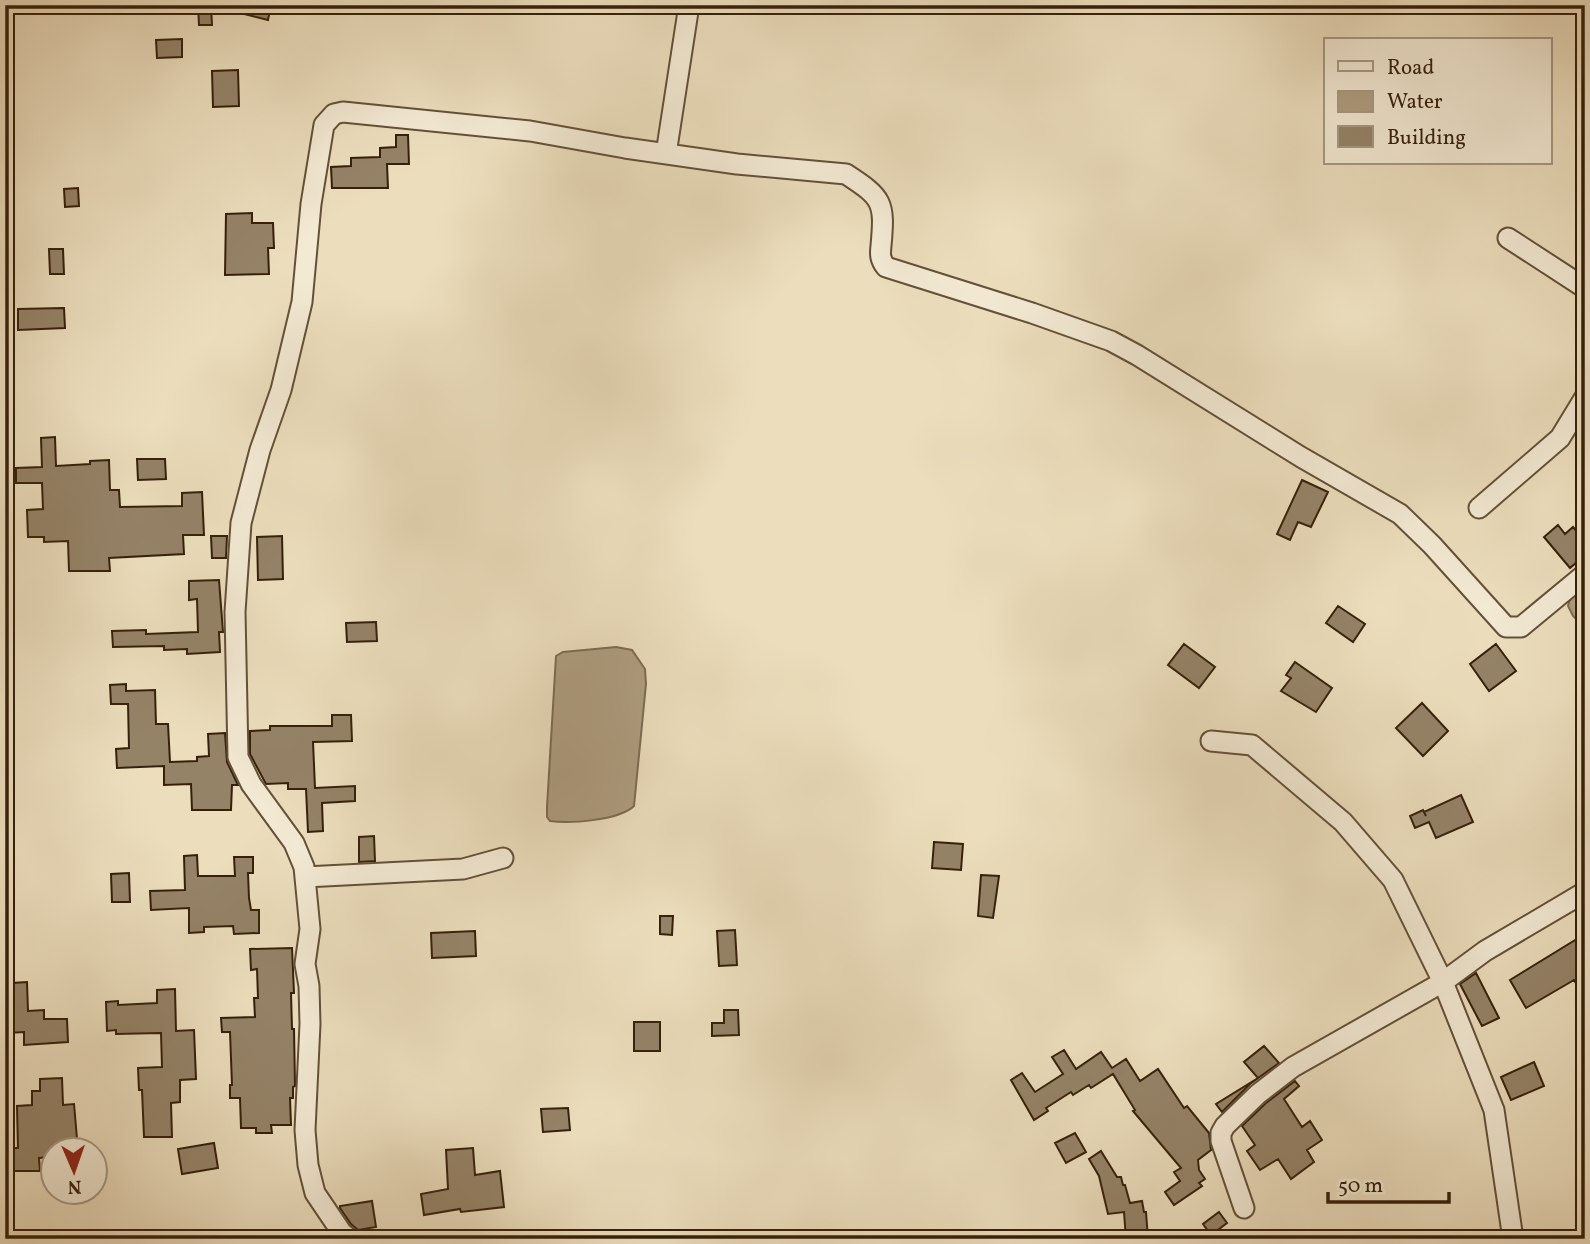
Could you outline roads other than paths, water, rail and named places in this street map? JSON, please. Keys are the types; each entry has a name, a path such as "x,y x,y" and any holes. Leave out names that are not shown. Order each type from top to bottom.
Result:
{"street":[{"path":"666,154 688,5"},
{"path":"350,1239 342,1233 315,1194 308,1165 305,1130 310,1024 309,986 305,964 310,929 305,877 300,855 251,784 238,757 235,612 241,523 260,450 281,390 302,302 311,204 324,125 334,114 343,112 530,131 737,164 846,174 862,183 875,196 884,211 880,255 886,267 1032,313 1111,341 1137,355 1301,457 1400,514 1432,545 1506,627 1521,627 1585,574"},
{"path":"1508,239 1585,288"},
{"path":"1479,508 1560,438 1585,397"},
{"path":"1211,741 1252,745 1343,822 1393,880 1443,982 1494,1110 1513,1239"},
{"path":"305,877 463,869 503,859"},
{"path":"1244,1208 1220,1141 1223,1128 1258,1094 1293,1067 1443,982 1485,951 1585,892"}],"water":[{"path":"1585,583 1585,628 1573,616 1568,606 1571,595"},
{"path":"616,647 632,650 645,669 646,684 634,806 607,818 550,821 547,807 556,656 563,652"}]}
